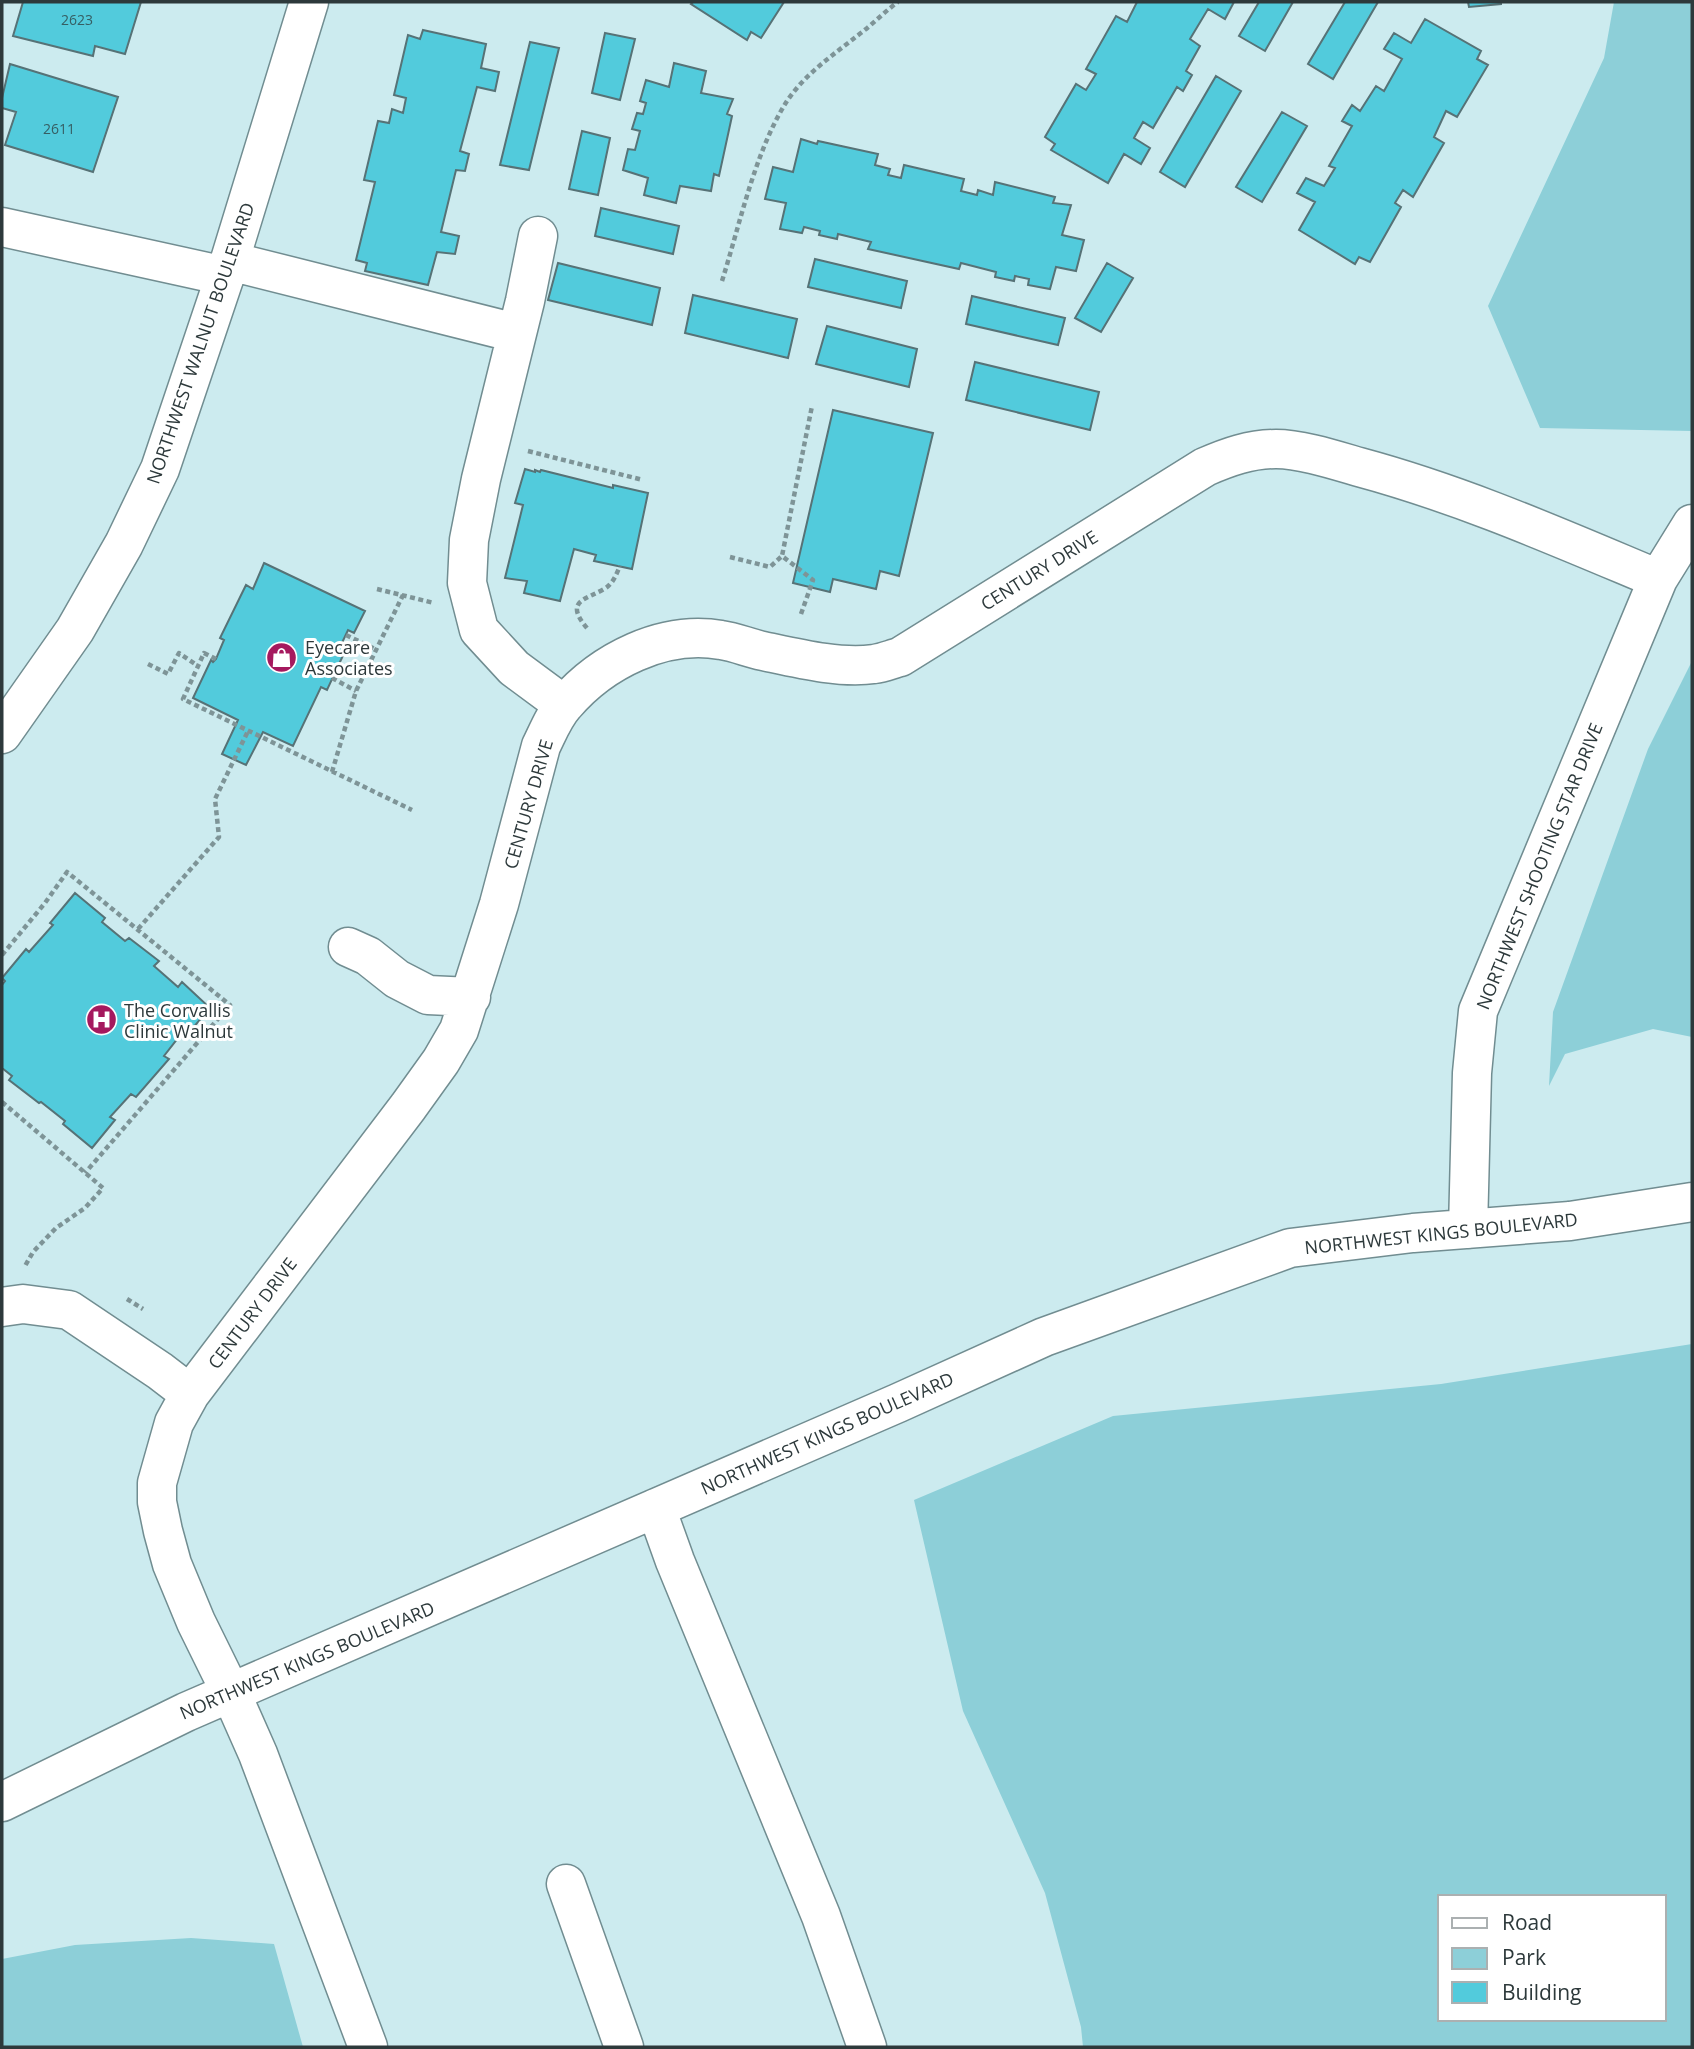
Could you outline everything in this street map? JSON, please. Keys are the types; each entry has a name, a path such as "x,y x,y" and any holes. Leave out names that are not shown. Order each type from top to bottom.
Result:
{"street":[{"name":"NORTHWEST WALNUT BOULEVARD","path":"2,734 75,630 124,544 160,469 227,268 309,2"},
{"path":"2,227 227,268 516,333"},
{"path":"538,236 481,479 469,541 467,583 479,630 514,668 564,705"},
{"name":"CENTURY DRIVE","path":"368,2047 258,1754 172,1564 163,1531 157,1483 174,1423 190,1394 441,1061 459,1030 499,904 541,746 564,705 610,665 657,643 685,638 720,640 762,651 839,664 874,664 900,657 1205,467 1242,453 1278,449 1385,474 1485,507 1658,579"},
{"name":"NORTHWEST SHOOTING STAR DRIVE","path":"1468,1229 1472,1073 1478,1011 1658,579 1692,524"},
{"path":"348,947 368,956 397,979 428,995 471,998"},
{"name":"NORTHWEST KINGS BOULEVARD","path":"2,1802 186,1712 1044,1337 1290,1248 1413,1233 1570,1221 1692,1202"},
{"path":"2,1307 23,1304 69,1310 190,1394"},
{"path":"656,1508 821,1916 867,2047"},
{"path":"566,1884 624,2047"}],"path":[{"path":"722,281 761,155 788,100 829,57 898,2"},
{"path":"730,557 771,567 782,556 812,406"},
{"path":"519,449 643,480"},
{"path":"782,556 813,580 802,614"},
{"path":"587,628 578,617 579,604 584,597 606,588 614,580 620,566"},
{"path":"332,772 356,691 403,595"},
{"path":"346,635 377,650"},
{"path":"148,664 168,674 179,653 198,666"},
{"path":"216,659 204,653 183,699 412,810"},
{"path":"332,678 356,691"},
{"path":"138,929 219,837 215,799 248,731"},
{"path":"2,955 67,872 230,1005 85,1173"},
{"path":"2,1102 103,1188 85,1208 48,1236 22,1269"}],"green space":[{"path":"1614,2 1692,2 1692,431 1540,428 1488,306 1604,58"},
{"path":"1692,661 1692,1037 1653,1029 1565,1054 1549,1086 1553,1012 1648,749"},
{"path":"1692,1344 1692,2047 1083,2047 1081,2027 1045,1893 963,1711 914,1500 1113,1416 1441,1384"},
{"path":"191,1938 274,1944 303,2047 2,2047 2,1959 75,1945"}],"building":[{"path":"23,2 141,2 125,54 95,46 93,56 13,36"},
{"path":"784,2 761,38 751,32 747,40 691,4"},
{"path":"1137,2 1234,2 1225,19 1208,9 1190,39 1200,46 1186,71 1192,75 1183,91 1177,87 1153,128 1143,122 1134,138 1150,148 1141,164 1124,154 1108,183 1051,150 1055,144 1045,137 1076,84 1086,90 1096,74 1086,69 1116,16 1127,22"},
{"path":"1259,2 1293,2 1265,51 1239,36"},
{"path":"1345,2 1378,2 1333,79 1308,64"},
{"path":"1468,2 1501,2 1501,4 1469,7"},
{"path":"1425,19 1481,51 1477,59 1488,65 1457,117 1446,111 1434,137 1444,143 1413,197 1403,190 1395,203 1401,207 1370,262 1359,257 1355,264 1299,230 1315,202 1297,193 1306,178 1324,186 1335,168 1329,166 1352,126 1342,121 1352,105 1360,111 1376,86 1384,91 1402,59 1384,49 1394,33 1411,43"},
{"path":"423,30 486,44 481,68 499,72 495,91 477,87 460,151 469,154 465,171 456,170 441,232 459,236 455,254 437,252 428,285 365,271 367,263 356,260 375,182 364,180 378,121 389,123 392,109 403,113 406,98 394,95 408,35 420,39"},
{"path":"605,33 635,39 620,100 592,93"},
{"path":"530,42 559,48 529,170 500,165"},
{"path":"674,63 706,71 701,93 733,99 727,114 732,116 719,176 714,174 711,191 680,186 676,203 644,195 648,178 623,170 628,149 635,150 640,131 632,129 637,113 643,114 646,103 640,101 646,80 669,87"},
{"path":"10,64 118,97 93,172 5,145 16,112 2,108"},
{"path":"1216,76 1241,91 1185,187 1160,172"},
{"path":"1282,112 1307,126 1262,202 1236,187"},
{"path":"582,131 610,138 598,195 569,189"},
{"path":"801,139 878,154 875,165 890,169 888,175 901,178 904,165 964,179 961,191 977,195 978,190 993,195 995,182 1055,197 1053,203 1071,205 1062,235 1084,240 1076,271 1056,267 1050,289 1028,285 1029,279 1015,276 1014,281 995,277 996,272 961,263 959,269 868,249 871,242 838,234 837,239 819,235 820,231 804,227 802,233 780,229 786,203 765,199 773,167 793,172"},
{"path":"601,208 679,226 673,254 595,236"},
{"path":"815,259 907,281 901,308 808,287"},
{"path":"558,263 660,288 652,325 548,300"},
{"path":"1107,263 1133,278 1101,332 1075,318"},
{"path":"693,295 797,319 788,358 685,333"},
{"path":"972,296 1065,318 1058,345 966,324"},
{"path":"827,326 917,349 909,387 816,364"},
{"path":"975,362 1099,392 1090,430 966,400"},
{"path":"833,410 933,433 899,576 880,571 876,589 833,579 830,592 793,583"},
{"path":"525,469 648,493 632,569 594,561 596,555 574,549 560,601 524,593 527,581 505,578 523,505 515,503"},
{"path":"264,563 365,611 354,633 348,630 340,647 346,649 327,690 321,687 293,746 263,732 246,765 222,754 238,720 193,698 211,660 213,662 216,659 224,640 220,638 246,585 253,589"},
{"name":"The Corvallis Clinic Walnut","path":"75,893 105,918 102,922 125,941 129,938 159,961 154,966 178,987 182,982 210,1008 186,1036 182,1033 164,1056 169,1059 136,1097 131,1094 110,1117 115,1120 92,1148 63,1124 65,1121 9,1080 12,1076 2,1068 2,985 5,981 2,978 26,949 29,952 53,925 50,923"}],"place":[{"name":"Eyecare Associates","path":"282,657"},
{"name":"The Corvallis Clinic Walnut","path":"101,1020"}]}
